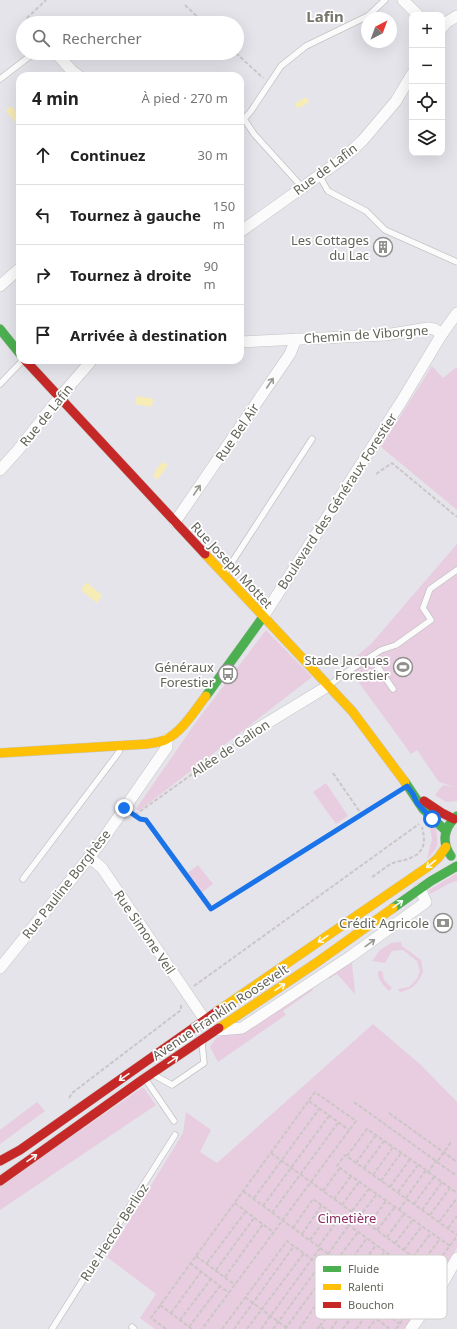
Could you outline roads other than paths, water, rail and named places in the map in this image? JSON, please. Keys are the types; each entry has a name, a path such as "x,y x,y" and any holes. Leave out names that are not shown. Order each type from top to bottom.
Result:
{"main road":[{"path":"0,329 16,349"},
{"name":"Rue Joseph Mottet","path":"28,364 59,398 68,405 224,575 352,711 413,794 417,803 446,831"},
{"name":"Boulevard des Généraux Forestier","path":"0,754 148,744 167,739 186,723 263,617"},
{"name":"Rue Joseph Mottet","path":"413,794 442,813 455,817"},
{"path":"455,817 449,824 444,838 450,855 457,860"},
{"name":"Avenue Franklin Roosevelt","path":"0,1161 20,1150 205,1020 429,866 438,858 446,846"},
{"name":"Avenue Franklin Roosevelt","path":"0,1181 148,1076 316,963 420,889 457,866"},
{"path":"0,1164 20,1150"}],"street":[{"path":"403,0 414,12"},
{"path":"445,24 457,16"},
{"path":"62,60 73,72"},
{"name":"Rue de Lafin","path":"244,229 345,157 363,140 396,101 409,79"},
{"path":"0,286 16,272"},
{"name":"Chemin de Viborgne","path":"244,342 385,335 428,328 434,329 442,334 457,313"},
{"name":"Boulevard des Généraux Forestier","path":"263,617 401,402 442,334"},
{"name":"Rue Bel Air","path":"175,522 290,354 296,340"},
{"name":"Rue de Lafin","path":"0,470 89,364"},
{"name":"Allée de Galion","path":"249,734 328,686"},
{"name":"Rue Pauline Borghèse","path":"0,968 99,845 167,747 167,739"},
{"name":"Rue Simone Veil","path":"89,857 102,868 205,1020"},
{"path":"217,1030 242,1028 351,956 426,902 420,889"},
{"path":"447,1276 457,1258"},
{"path":"411,1329 418,1319"}],"lane":[{"path":"244,118 251,111 281,66 306,46 368,16 385,0"},
{"path":"0,79 25,60"},
{"path":"244,122 302,187"},
{"path":"319,175 328,191 366,211 385,230 457,262"},
{"path":"0,384 20,364"},
{"path":"224,575 312,439"},
{"path":"328,686 381,650 396,645 431,620 423,608 430,589 457,570"},
{"path":"371,657 393,689"},
{"path":"23,879 119,752 120,745"},
{"path":"148,1076 172,1085 204,1063 202,1040"},
{"path":"148,1076 174,1121"},
{"name":"Rue Hector Berlioz","path":"52,1329 175,1135"}],"place":[{"name":"Les Cottages du Lac","path":"383,247"},
{"name":"Stade Jacques Forestier","path":"403,667"},
{"name":"Généraux Forestier","path":"228,674"},
{"name":"Crédit Agricole","path":"443,923"}],"district":[{"name":"Lafin","path":"325,17"}],"park label":[{"name":"Cimetière","path":"347,1218"}]}
